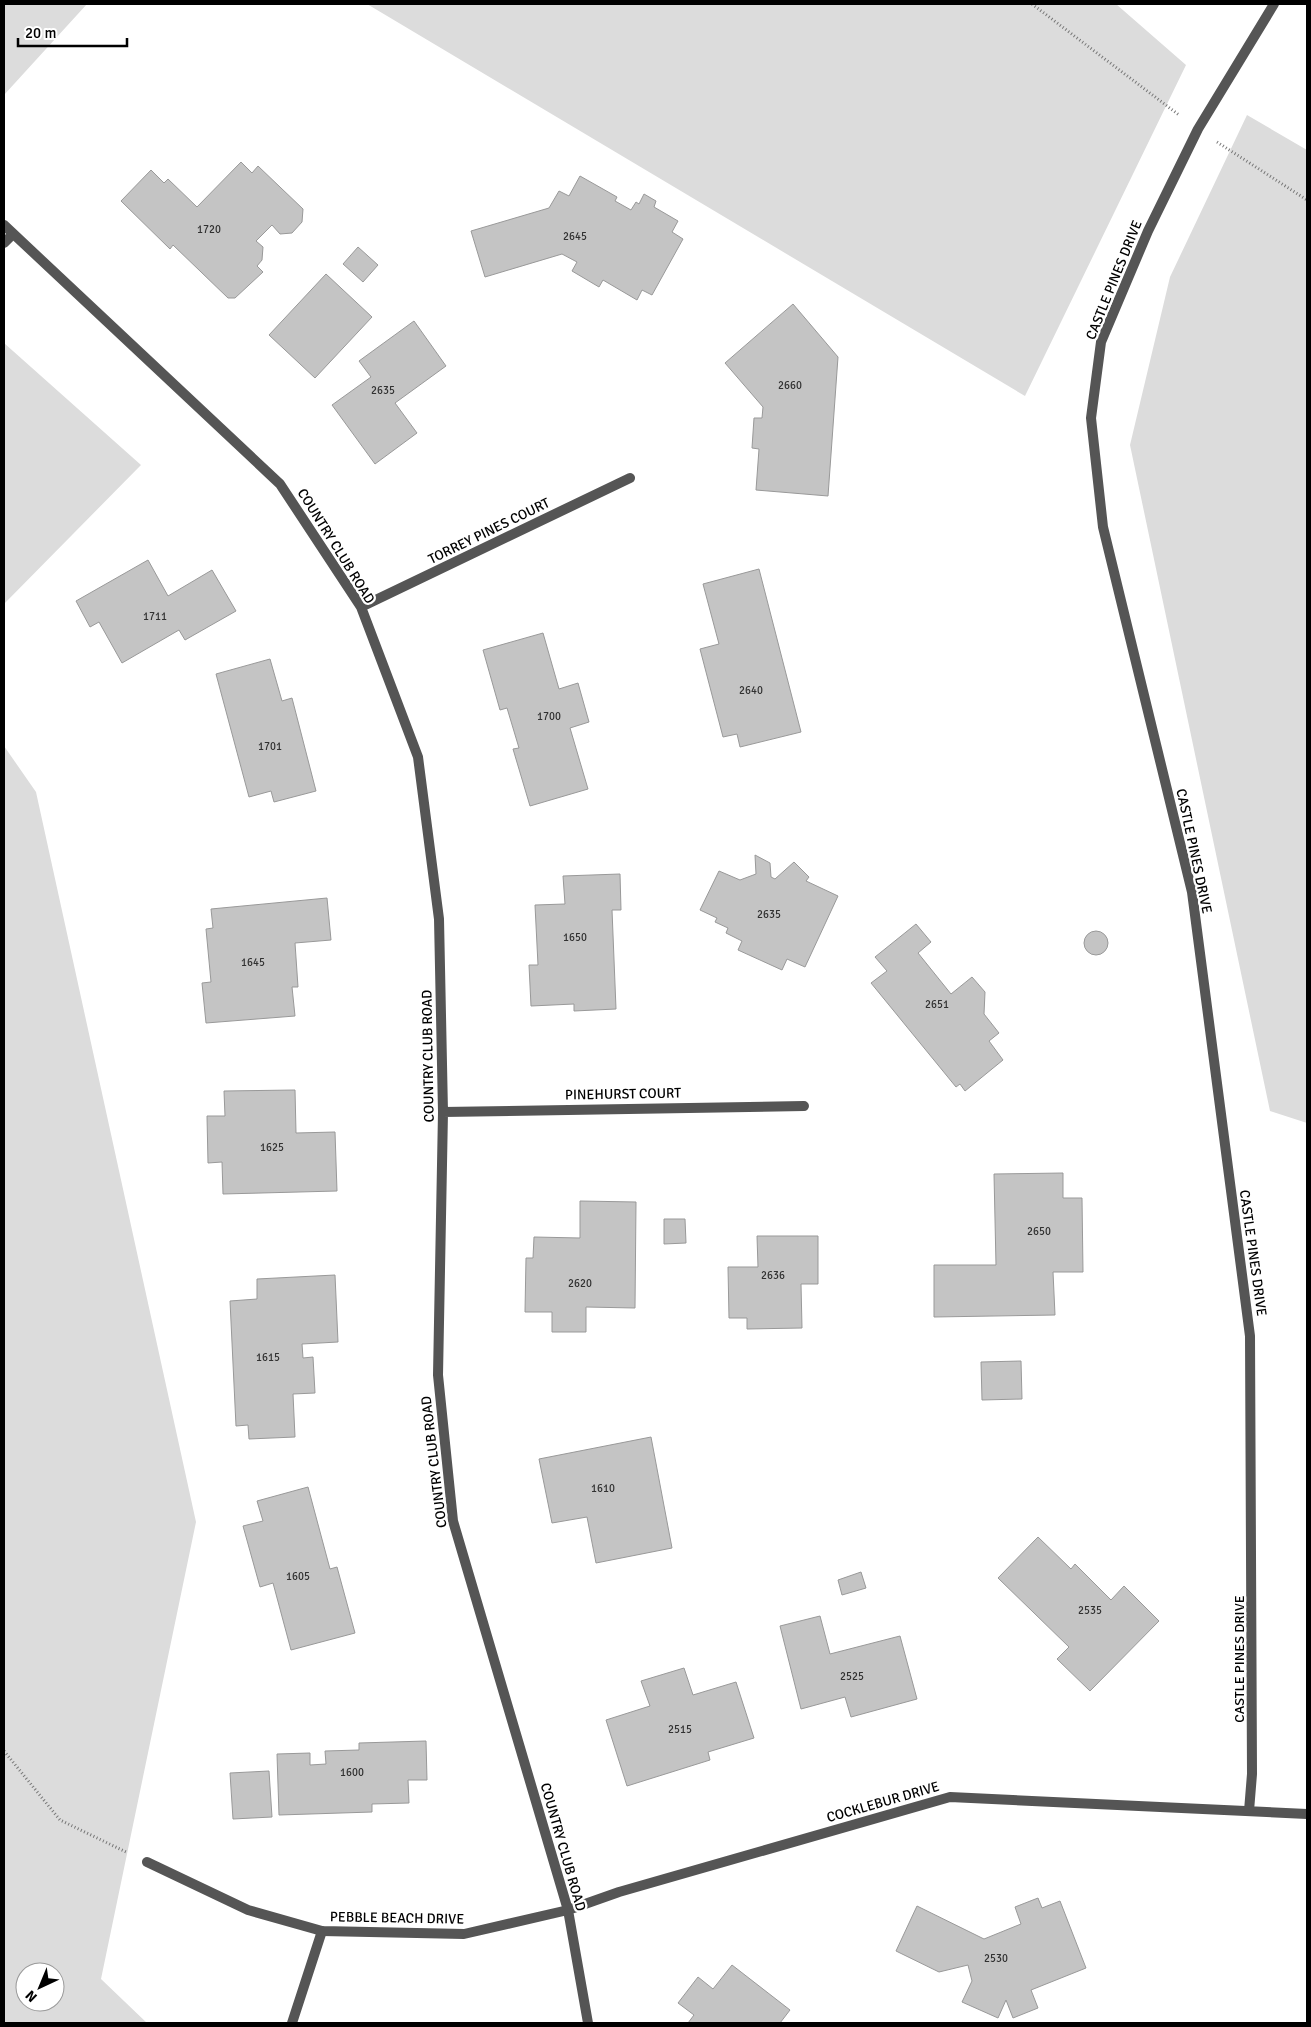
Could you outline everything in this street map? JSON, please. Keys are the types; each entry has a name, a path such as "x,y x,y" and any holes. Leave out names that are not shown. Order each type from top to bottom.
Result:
{"street":[{"name":"CASTLE PINES DRIVE","path":"1249,1812 1252,1765 1250,1336 1192,892 1103,527 1091,418 1101,342 1148,231 1198,129 1274,4"},
{"name":"COUNTRY CLUB ROAD","path":"4,225 280,484 361,608 418,757 439,919 443,1112 438,1375 453,1521 568,1910 588,2023"},
{"path":"4,243 13,234"},
{"name":"TORREY PINES COURT","path":"361,608 630,478"},
{"name":"PINEHURST COURT","path":"443,1112 804,1106"},
{"name":"COCKLEBUR DRIVE","path":"568,1910 619,1892 950,1797 1307,1814"},
{"name":"PEBBLE BEACH DRIVE","path":"147,1862 248,1910 322,1931 464,1934 568,1910"},
{"path":"292,2023 322,1931"}],"path":[{"path":"1032,4 1198,129 1307,200"},
{"path":"4,1751 60,1820 147,1862"}],"shaded area":[{"path":"4,4 87,4 4,95"},
{"path":"367,4 1116,4 1186,65 1025,396"},
{"path":"1247,115 1307,150 1307,1123 1270,1111 1130,445 1170,277"},
{"path":"4,343 141,465 4,604"},
{"path":"4,746 36,792 196,1522 101,1979 147,2023 4,2023"}],"building":[{"path":"241,162 252,173 258,166 303,209 302,222 292,233 280,234 272,225 256,241 263,247 262,260 257,266 263,272 235,298 228,298 173,245 170,249 121,201 151,170 164,183 168,179 197,207"},
{"path":"580,176 617,197 615,201 631,210 636,202 639,204 644,194 656,201 654,207 678,221 672,232 683,239 652,295 642,290 637,300 603,280 599,287 572,271 577,262 562,254 485,277 471,231 549,208 559,191 569,196"},
{"path":"358,247 378,265 363,282 343,264"},
{"path":"326,274 372,317 315,378 269,335"},
{"path":"793,304 838,357 828,496 756,490 759,449 752,448 754,418 762,418 763,407 725,363"},
{"path":"414,321 446,366 395,403 417,433 375,464 332,405 371,377 359,361"},
{"path":"148,560 168,596 212,570 236,611 185,640 179,630 122,663 99,622 90,627 76,601"},
{"path":"759,569 801,732 740,747 737,734 723,737 700,649 719,644 703,584"},
{"path":"543,633 559,689 578,683 589,722 570,728 588,789 530,806 513,749 519,748 507,708 500,710 483,650"},
{"path":"270,659 282,701 292,698 316,791 274,802 271,791 249,797 216,674"},
{"path":"755,855 770,863 771,877 775,879 794,862 809,877 806,881 838,896 805,967 787,959 782,970 738,950 742,941 726,933 728,928 715,922 717,918 700,910 719,871 740,880 756,874"},
{"path":"620,874 621,910 612,910 616,1009 574,1011 574,1004 531,1006 529,965 538,965 535,905 565,904 563,876"},
{"path":"327,898 331,940 295,943 298,987 292,987 295,1016 206,1023 202,983 211,982 206,929 213,928 211,909"},
{"path":"916,924 931,942 918,953 951,994 972,977 985,992 984,1014 999,1033 989,1041 1003,1060 965,1091 960,1084 956,1087 871,983 887,971 875,957"},
{"path":"1096,931 1105,934 1108,943 1105,952 1096,955 1087,952 1084,943 1087,934"},
{"path":"295,1090 296,1133 335,1132 337,1191 223,1194 222,1162 208,1163 207,1116 225,1116 224,1091"},
{"path":"1063,1173 1063,1198 1082,1198 1083,1272 1053,1272 1055,1315 934,1317 934,1265 996,1265 994,1174"},
{"path":"580,1201 636,1202 635,1308 586,1307 586,1332 552,1332 552,1312 525,1312 526,1258 533,1258 534,1237 580,1238"},
{"path":"664,1219 685,1219 686,1243 664,1244"},
{"path":"757,1236 818,1236 818,1284 801,1284 802,1328 747,1329 747,1318 729,1318 728,1267 758,1267"},
{"path":"335,1275 338,1342 302,1344 303,1358 313,1357 315,1393 293,1394 295,1437 249,1439 248,1425 236,1426 230,1301 257,1299 257,1279"},
{"path":"1021,1361 1022,1399 982,1400 981,1362"},
{"path":"651,1437 672,1548 596,1563 587,1517 552,1523 539,1459"},
{"path":"308,1487 330,1569 337,1567 355,1633 291,1650 273,1583 260,1587 243,1526 263,1521 257,1501"},
{"path":"1038,1537 1071,1569 1075,1564 1111,1600 1124,1586 1159,1621 1090,1691 1057,1659 1069,1647 998,1578"},
{"path":"861,1572 866,1588 842,1595 838,1580"},
{"path":"820,1616 830,1654 900,1636 917,1699 851,1717 845,1697 801,1709 780,1626"},
{"path":"684,1668 693,1695 736,1682 754,1738 708,1752 710,1760 627,1786 606,1720 650,1706 641,1681"},
{"path":"426,1741 427,1780 408,1780 409,1803 372,1804 372,1812 279,1815 277,1754 310,1753 310,1765 326,1764 325,1751 359,1750 359,1743"},
{"path":"269,1771 272,1817 233,1819 230,1773"},
{"path":"1038,1898 1042,1908 1060,1901 1086,1968 1031,1990 1038,2008 1013,2018 1006,2000 998,2018 962,2002 972,1981 968,1965 939,1972 896,1951 917,1906 984,1939 1021,1924 1015,1907"},
{"path":"732,1965 790,2010 780,2023 688,2023 694,2015 678,2003 698,1977 713,1989"}]}
